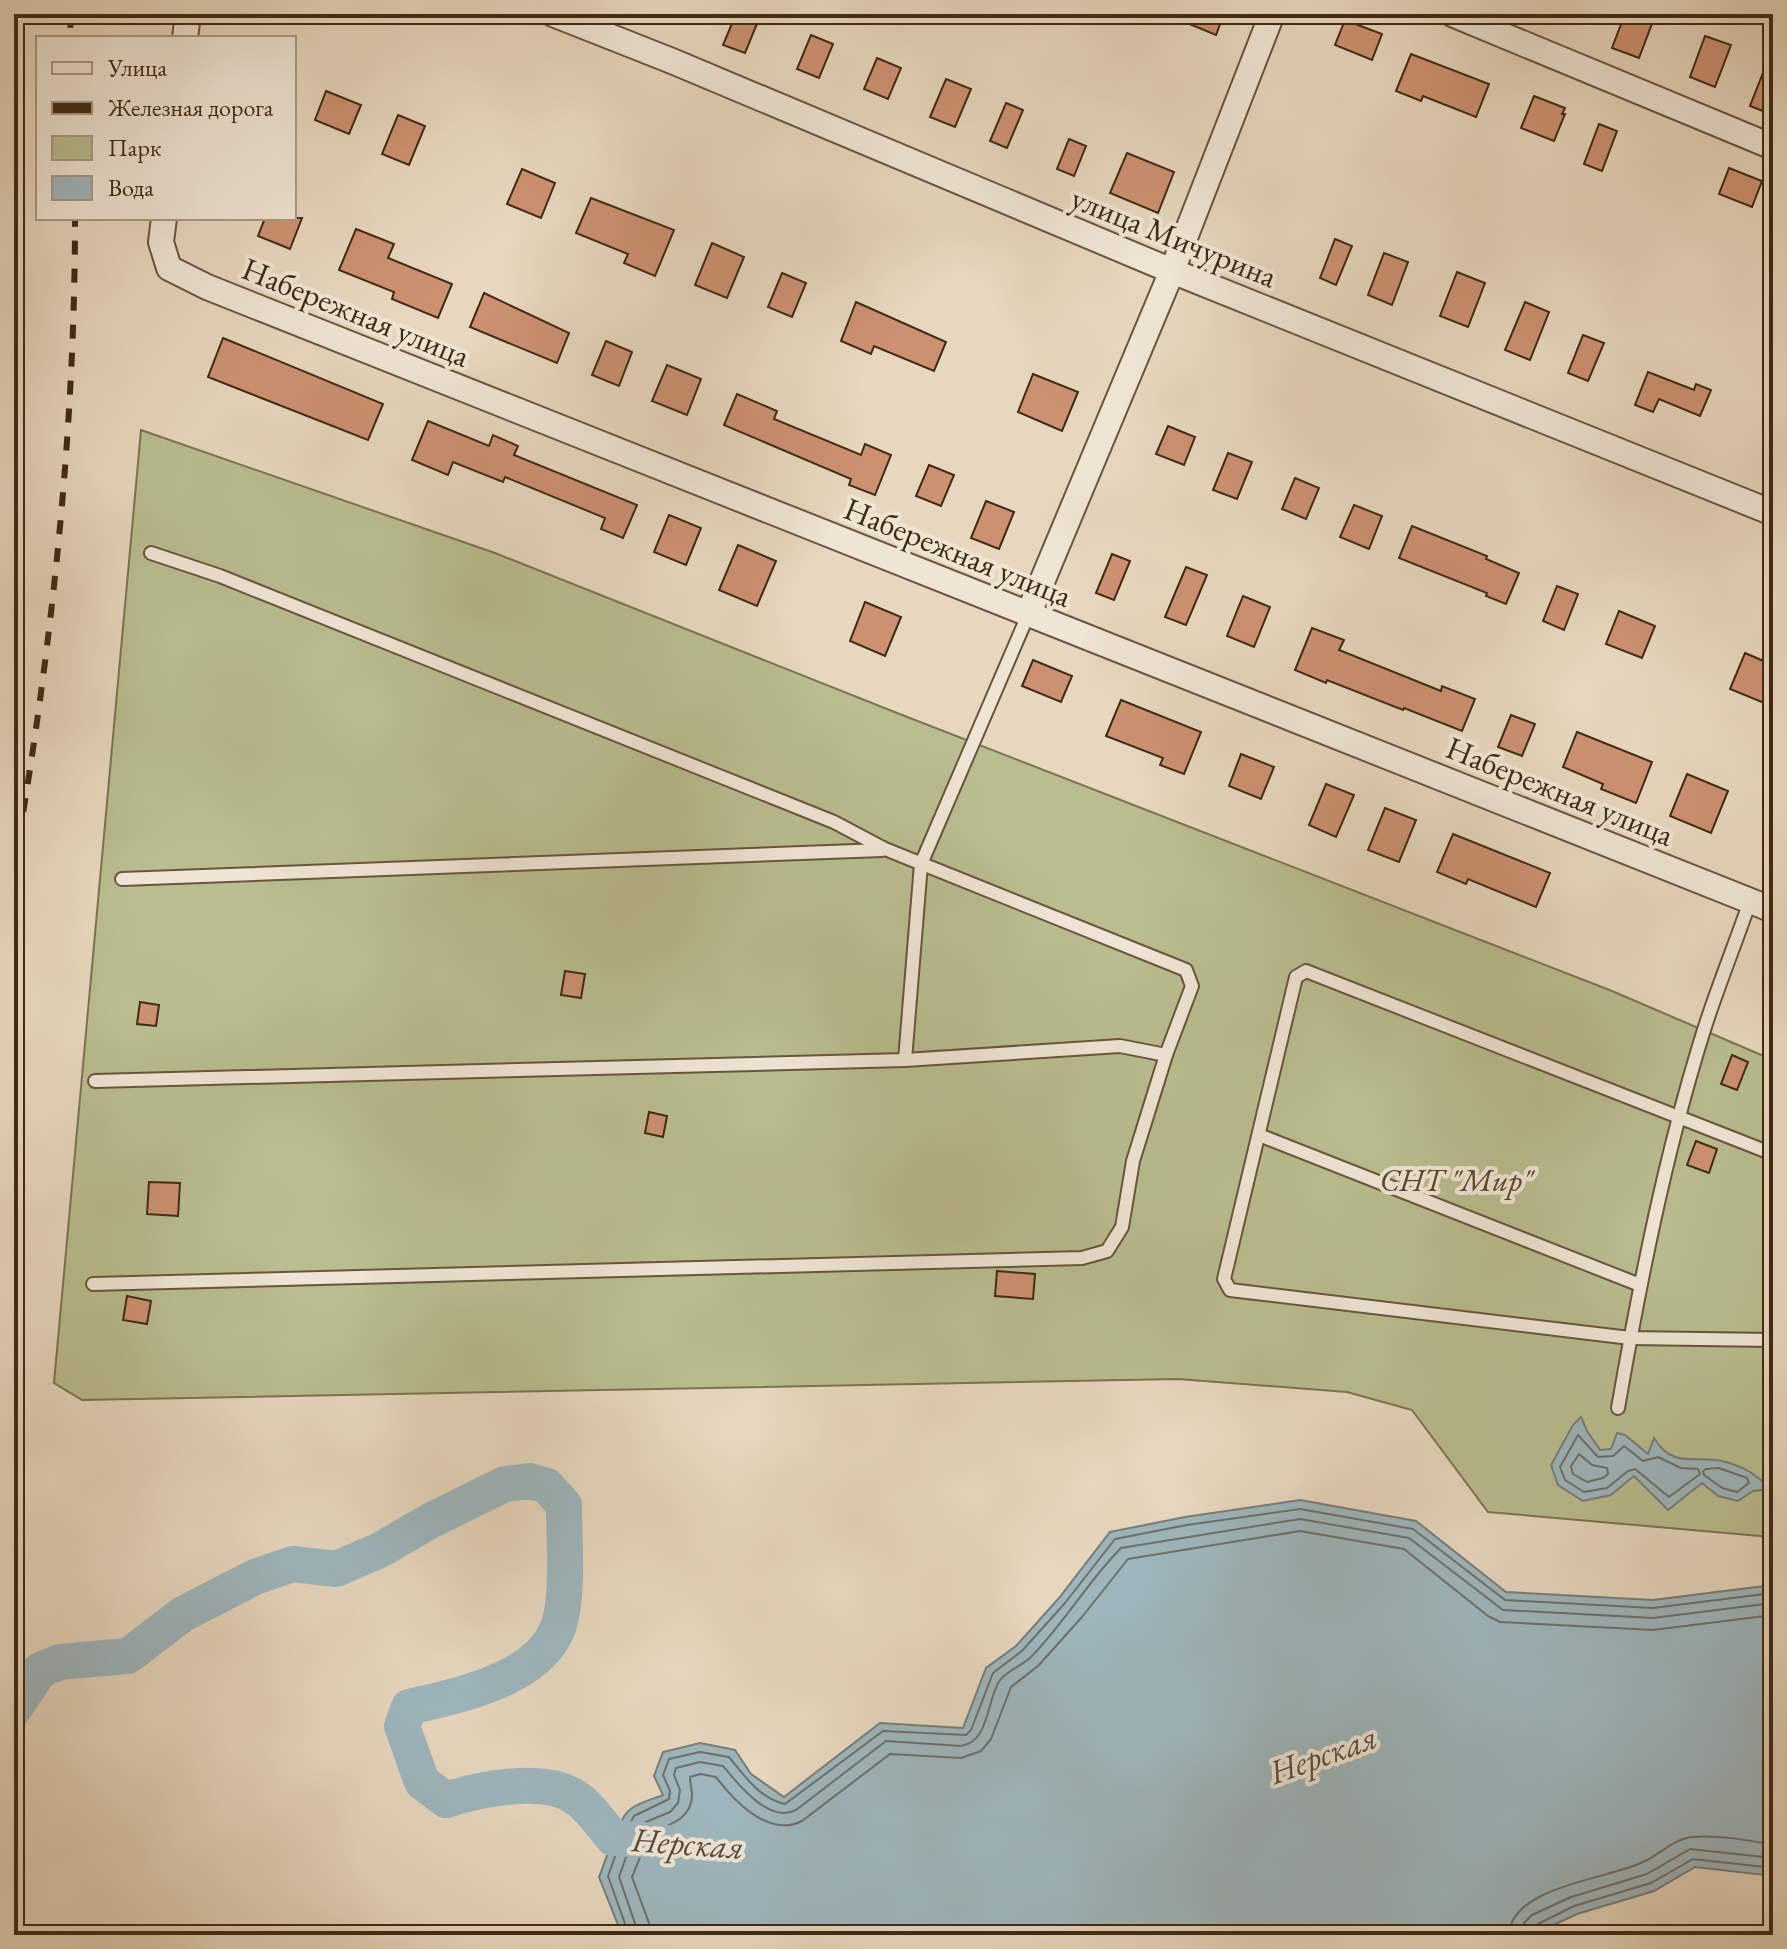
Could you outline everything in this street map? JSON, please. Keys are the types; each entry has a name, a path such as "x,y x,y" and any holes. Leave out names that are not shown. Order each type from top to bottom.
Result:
{"street":[{"path":"185,36 188,14"},
{"name":"улица Мичурина","path":"553,14 1172,271 1773,513"},
{"path":"1028,615 1172,271 1272,14"},
{"path":"1452,14 1773,147"},
{"name":"Набережная улица","path":"164,220 161,242 169,268 207,287 1762,905"}],"lane":[{"path":"93,1284 1082,1258 1107,1251 1122,1227 1133,1161 1166,1055 1192,986 1186,970 885,849 819,816 235,582 151,553"},
{"path":"905,1060 921,864 1028,615"},
{"path":"122,879 885,849"},
{"path":"1618,1408 1640,1285 1703,1031 1762,905"},
{"path":"1773,1154 1306,971 1296,977 1224,1279 1230,1290 1630,1338 1773,1340"},
{"path":"95,1081 905,1060 1120,1046 1166,1055"},
{"path":"1259,1135 1640,1285"}],"green space":[{"name":"СНТ \"Мир\"","path":"141,430 495,553 1612,991 1773,1060 1773,1535 1488,1512 1412,1410 1347,1392 1178,1379 82,1400 54,1383"}],"water":[{"path":"1581,1417 1600,1450 1611,1449 1617,1433 1625,1435 1648,1454 1654,1438 1669,1454 1685,1459 1730,1463 1749,1471 1770,1489 1753,1491 1738,1501 1718,1496 1702,1483 1668,1510 1634,1476 1611,1495 1583,1501 1558,1485 1551,1465 1573,1425"},
{"path":"1300,1500 1416,1521 1506,1592 1653,1600 1773,1585 1773,1876 1695,1867 1654,1891 1577,1914 1532,1935 622,1935 599,1877 617,1829 627,1813 639,1804 663,1795 654,1776 663,1752 700,1743 735,1750 751,1774 784,1797 880,1723 963,1728 986,1668 1016,1646 1059,1598 1110,1532"}],"building":[{"path":"736,14 761,14 745,53 723,45"},
{"path":"1165,14 1224,14 1216,35"},
{"path":"1625,14 1653,21 1639,58 1612,48"},
{"path":"1345,20 1382,34 1372,60 1335,45"},
{"path":"811,35 833,44 819,78 797,69"},
{"path":"1705,36 1731,45 1715,87 1690,77"},
{"path":"1773,50 1773,115 1750,106"},
{"path":"1411,54 1489,84 1476,117 1423,96 1421,101 1396,91"},
{"path":"877,58 901,68 888,99 864,89"},
{"path":"946,79 971,89 955,127 930,117"},
{"path":"326,91 361,105 349,134 315,120"},
{"path":"1534,96 1565,108 1554,141 1521,128"},
{"path":"1006,103 1023,110 1007,148 990,141"},
{"path":"398,115 425,126 409,165 382,154"},
{"path":"1599,124 1617,131 1602,171 1584,164"},
{"path":"1069,139 1086,146 1074,176 1057,169"},
{"path":"1127,153 1174,172 1158,213 1110,193"},
{"path":"1729,168 1762,181 1752,207 1719,194"},
{"path":"522,169 555,183 541,218 507,204"},
{"path":"591,198 674,230 655,276 624,263 628,254 576,233"},
{"path":"302,218 290,249 258,236 264,220"},
{"path":"356,229 394,244 388,258 452,284 438,318 392,299 394,292 339,270"},
{"path":"1335,239 1352,246 1336,285 1320,278"},
{"path":"712,243 744,257 727,298 695,285"},
{"path":"1384,253 1408,262 1392,305 1368,295"},
{"path":"1457,272 1485,283 1468,327 1440,316"},
{"path":"782,273 806,283 792,317 768,307"},
{"path":"484,293 569,333 557,363 470,327"},
{"path":"856,302 946,342 934,371 874,346 871,354 841,341"},
{"path":"1525,302 1549,312 1530,360 1505,350"},
{"path":"1583,335 1604,343 1588,381 1568,373"},
{"path":"223,338 383,404 368,440 208,377"},
{"path":"606,341 632,352 619,386 592,375"},
{"path":"667,365 701,379 687,415 652,401"},
{"path":"1648,372 1694,390 1696,384 1711,390 1700,416 1659,399 1653,412 1635,405"},
{"path":"1033,374 1078,392 1062,431 1018,412"},
{"path":"737,394 777,411 774,419 861,455 865,444 891,455 875,495 849,485 851,479 724,425"},
{"path":"428,421 489,446 493,435 518,446 514,455 637,505 623,538 601,529 605,518 505,477 503,482 453,462 448,475 412,460"},
{"path":"1168,426 1195,437 1184,465 1156,454"},
{"path":"1228,453 1252,462 1237,499 1213,490"},
{"path":"929,465 954,475 941,506 916,496"},
{"path":"1295,478 1319,488 1306,519 1282,509"},
{"path":"986,501 1014,512 999,549 971,538"},
{"path":"1354,505 1382,516 1369,549 1340,537"},
{"path":"669,515 701,528 686,565 654,552"},
{"path":"1412,526 1487,556 1486,559 1519,573 1506,604 1486,596 1487,593 1399,558"},
{"path":"738,545 776,561 757,606 719,590"},
{"path":"1112,554 1130,561 1114,600 1096,593"},
{"path":"1186,567 1207,575 1186,625 1165,617"},
{"path":"1557,586 1578,594 1564,630 1543,621"},
{"path":"1243,596 1270,607 1254,647 1227,636"},
{"path":"865,602 901,617 885,656 850,641"},
{"path":"1619,611 1655,626 1642,658 1606,644"},
{"path":"1312,628 1344,640 1339,650 1441,691 1442,686 1475,699 1462,731 1295,670"},
{"path":"1745,653 1773,665 1773,694 1769,705 1730,689"},
{"path":"1033,660 1072,676 1061,702 1022,686"},
{"path":"1121,700 1201,732 1184,774 1160,765 1163,758 1106,736"},
{"path":"1511,715 1535,724 1522,756 1498,747"},
{"path":"1577,732 1652,762 1636,803 1601,789 1603,784 1563,767"},
{"path":"1241,754 1274,767 1261,799 1229,786"},
{"path":"1687,774 1728,791 1711,833 1670,816"},
{"path":"1326,784 1354,795 1336,837 1309,825"},
{"path":"1385,808 1416,820 1399,862 1368,850"},
{"path":"1453,834 1550,873 1536,907 1468,879 1466,884 1437,872"},
{"path":"565,971 585,974 581,998 561,995"},
{"path":"140,1002 159,1005 156,1026 137,1024"},
{"path":"1732,1055 1748,1062 1737,1090 1721,1084"},
{"path":"649,1112 667,1116 663,1137 645,1133"},
{"path":"1696,1141 1717,1149 1709,1173 1687,1165"},
{"path":"149,1182 180,1183 178,1216 147,1214"},
{"path":"997,1271 1035,1274 1033,1299 995,1296"},
{"path":"127,1296 151,1301 147,1324 123,1320"}],"waterway":[{"name":"Нерская","path":"14,1709 40,1670 60,1662 128,1656 183,1614 255,1577 293,1564 336,1569 380,1550 505,1484 530,1481 547,1486 564,1505 565,1576 561,1617 553,1638 539,1655 521,1669 476,1689 409,1707 402,1726 422,1782 446,1800 511,1786 546,1787 575,1797 613,1838 660,1841"}],"railway":[{"path":"70,14 71,36"},
{"path":"14,867 39,706 58,544 71,381 75,220"}]}
